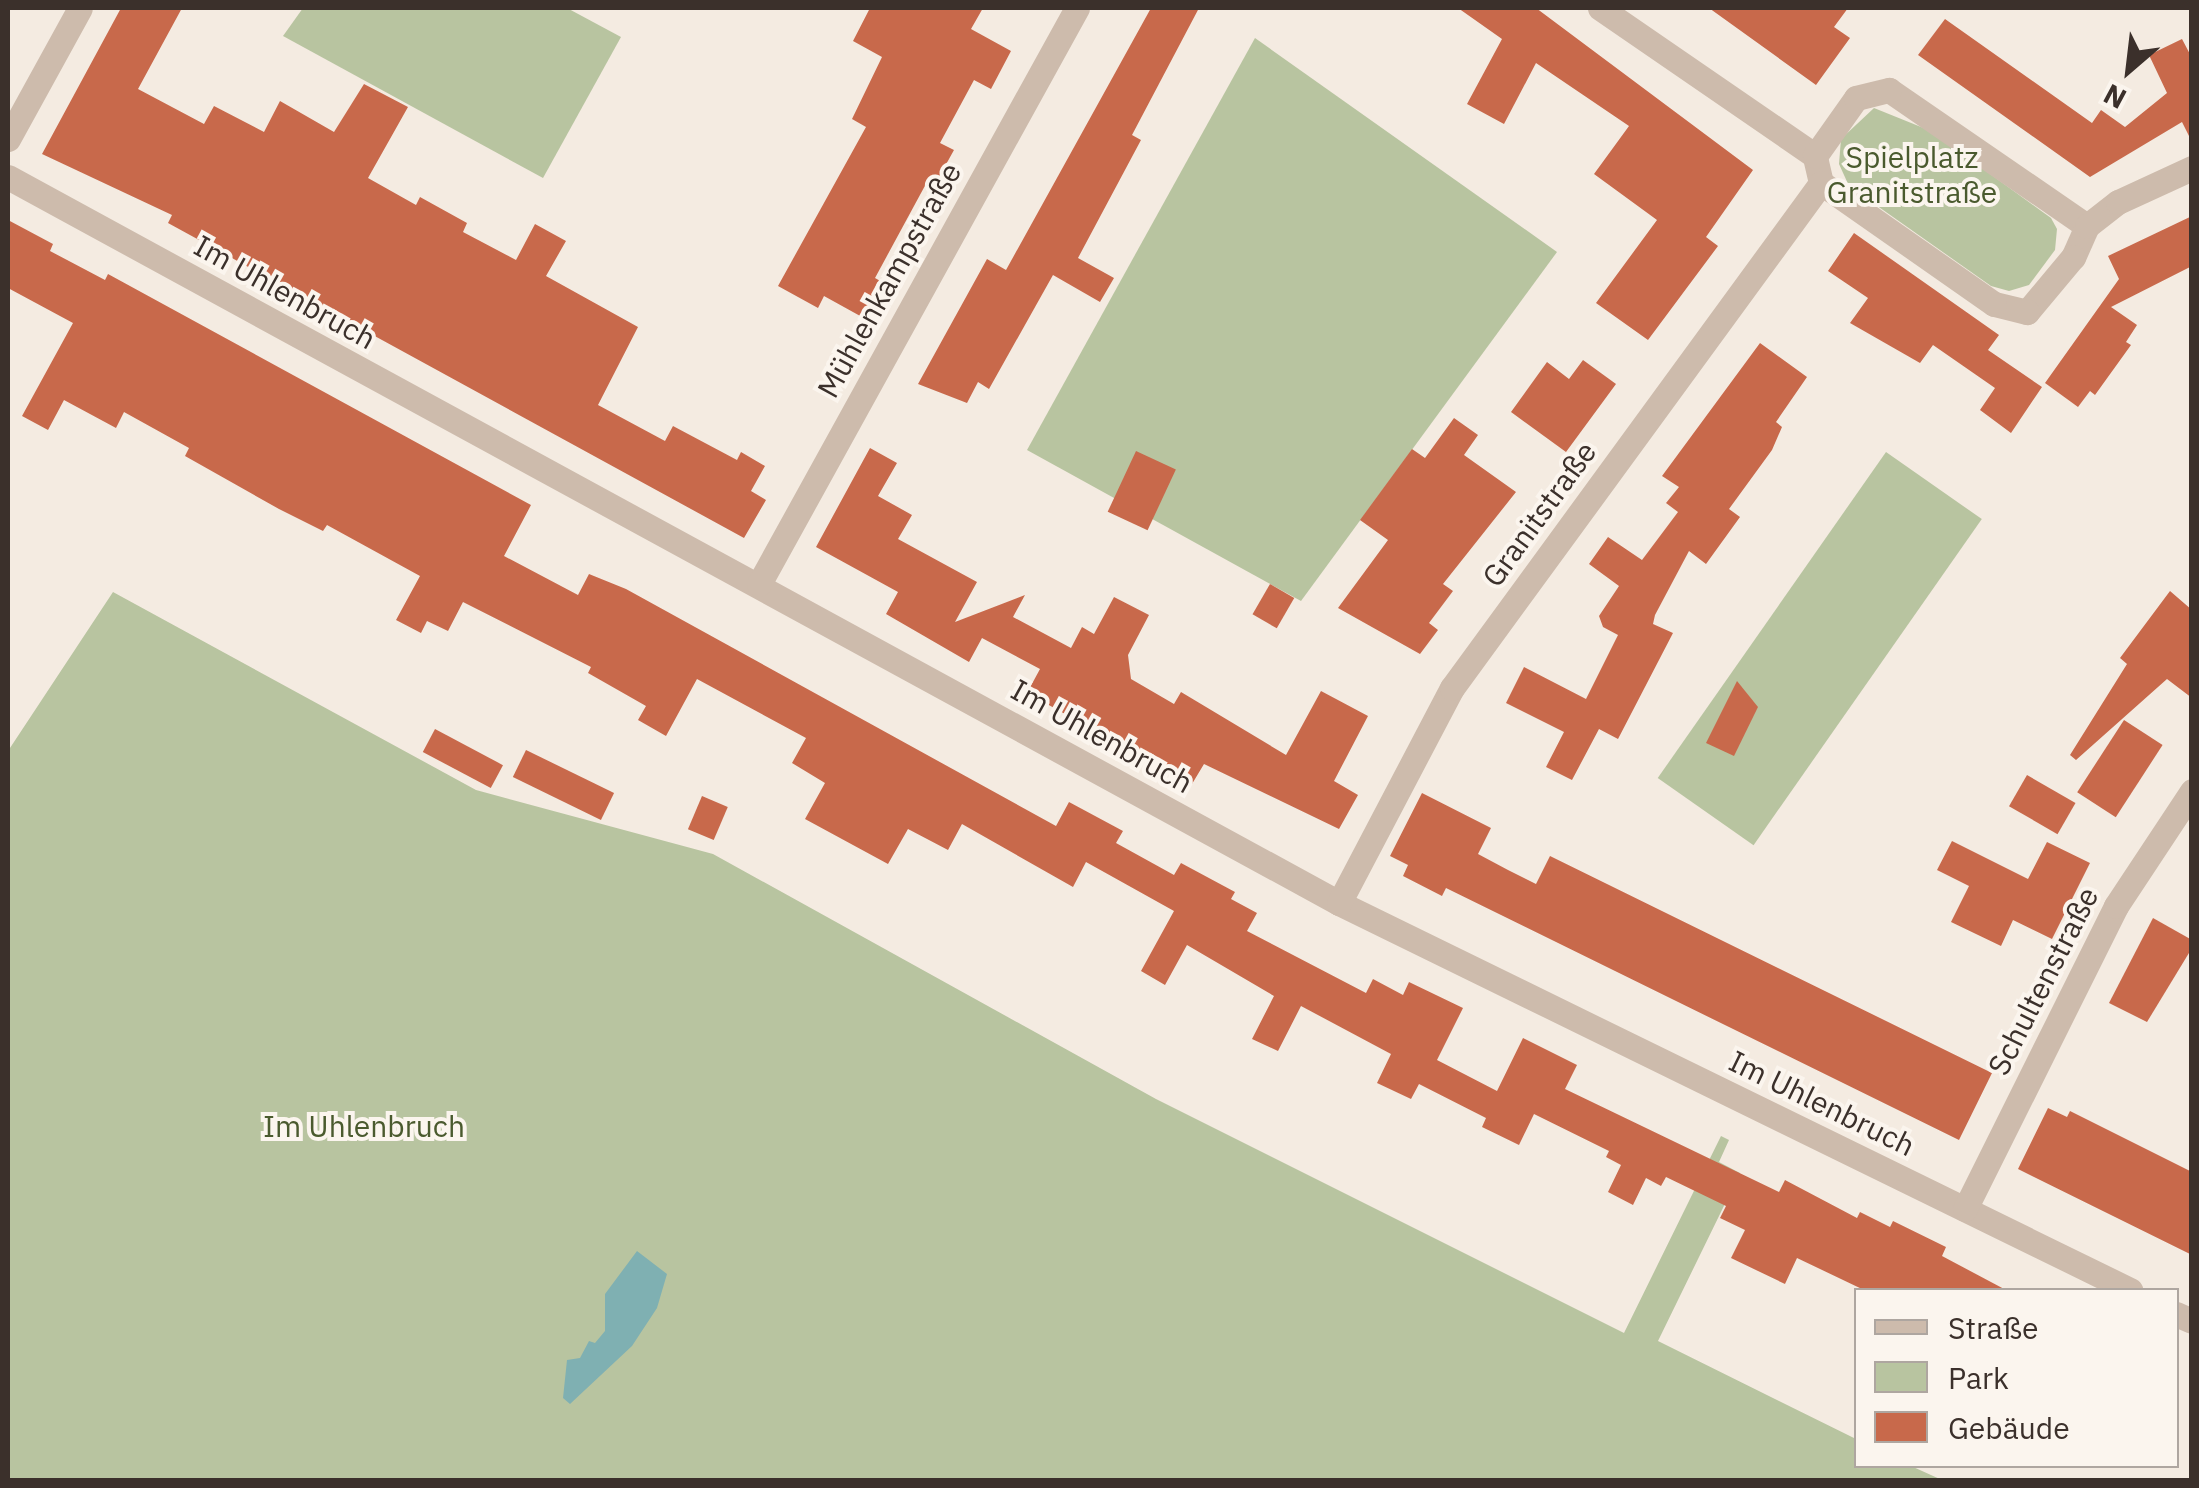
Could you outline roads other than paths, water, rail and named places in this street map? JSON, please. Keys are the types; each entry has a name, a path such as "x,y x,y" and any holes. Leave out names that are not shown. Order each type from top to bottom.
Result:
{"street":[{"path":"8,139 80,8"},
{"name":"Mühlenkampstraße","path":"759,584 1076,8"},
{"path":"1600,8 1815,156 1820,183 2010,312 2040,303 2087,226 2118,202 2192,168"},
{"path":"1815,156 1856,98 1889,90 2087,226"},
{"name":"Im Uhlenbruch","path":"8,177 1339,903 2126,1288"},
{"name":"Granitstraße","path":"1339,903 1452,688 1820,183"},
{"name":"Schultenstraße","path":"1965,1209 2116,906 2192,791"}],"water":[{"path":"637,1251 667,1274 657,1308 632,1346 570,1404 563,1398 567,1360 580,1358 589,1341 595,1343 605,1331 605,1294"}],"park label":[{"name":"Spielplatz Granitstraße","path":"1912,174"}]}
